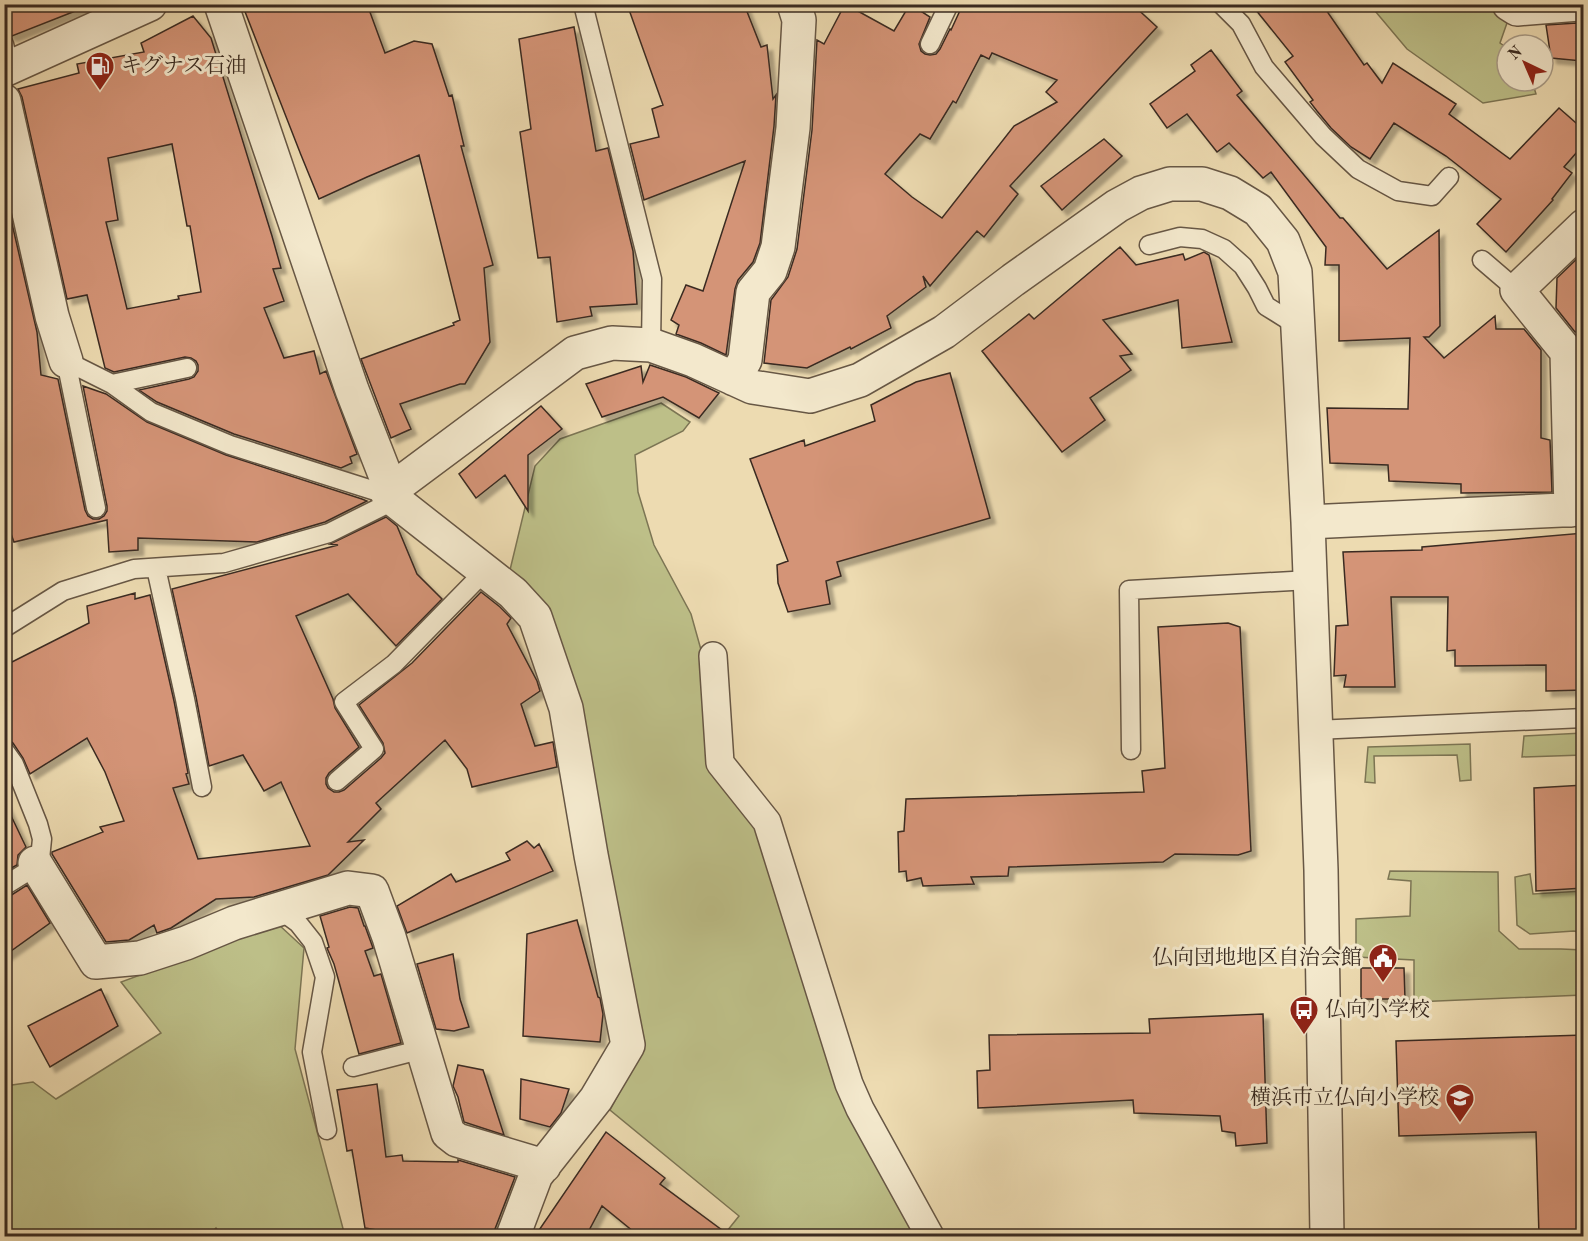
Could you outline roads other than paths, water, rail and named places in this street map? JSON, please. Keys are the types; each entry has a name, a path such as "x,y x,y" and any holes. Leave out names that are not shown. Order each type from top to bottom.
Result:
{"street":[{"path":"6,60 150,4"},
{"path":"221,4 389,492 513,593 535,617 566,708 591,855 628,1045 597,1099 536,1174 513,1236"},
{"path":"735,379 746,360 753,292 770,271 778,247 793,128 799,20 794,4"},
{"path":"1509,4 1517,9 1579,4"},
{"path":"4,101 52,316 66,361"},
{"path":"389,492 575,353 612,342 651,345 693,360 752,387 810,396 860,380 944,332 1013,279 1117,206 1141,193 1170,184 1202,184 1230,194 1258,210 1283,241 1295,272 1308,522 1321,870 1327,1236"},
{"path":"1308,522 1577,510 1567,352 1516,290 1584,226"},
{"path":"713,656 720,763 767,822 849,1084 860,1109 930,1236"},
{"path":"35,863 96,962 140,958 186,943 234,923 348,888 372,891 389,937 448,1132 457,1140 544,1166"}],"lane":[{"path":"583,4 652,279 651,345"},
{"path":"930,44 949,4"},
{"path":"1221,4 1241,24 1264,67 1323,136 1358,169 1398,191 1432,196 1449,177"},
{"path":"1149,245 1180,237 1202,239 1224,249 1242,266 1266,306 1298,326"},
{"path":"1482,260 1516,290"},
{"path":"4,628 63,591 134,569 224,563 329,533 381,507 389,492 230,445 151,412 112,384 66,361"},
{"path":"66,361 96,508"},
{"path":"112,384 187,368"},
{"path":"156,568 202,787"},
{"path":"338,781 374,749 344,702 394,664 485,571"},
{"path":"1131,750 1129,590 1310,580"},
{"path":"1316,730 1584,718"},
{"path":"4,750 14,764 42,839 40,859 25,873 4,885"},
{"path":"279,909 298,923 312,942 325,977 312,1052 327,1130"},
{"path":"353,1067 423,1049"}],"place":[{"name":"キグナス石油","path":"100,92"},
{"name":"仏向団地地区自治会館","path":"1383,984"},
{"name":"仏向小学校","path":"1304,1036"},
{"name":"横浜市立仏向小学校","path":"1460,1124"}]}
